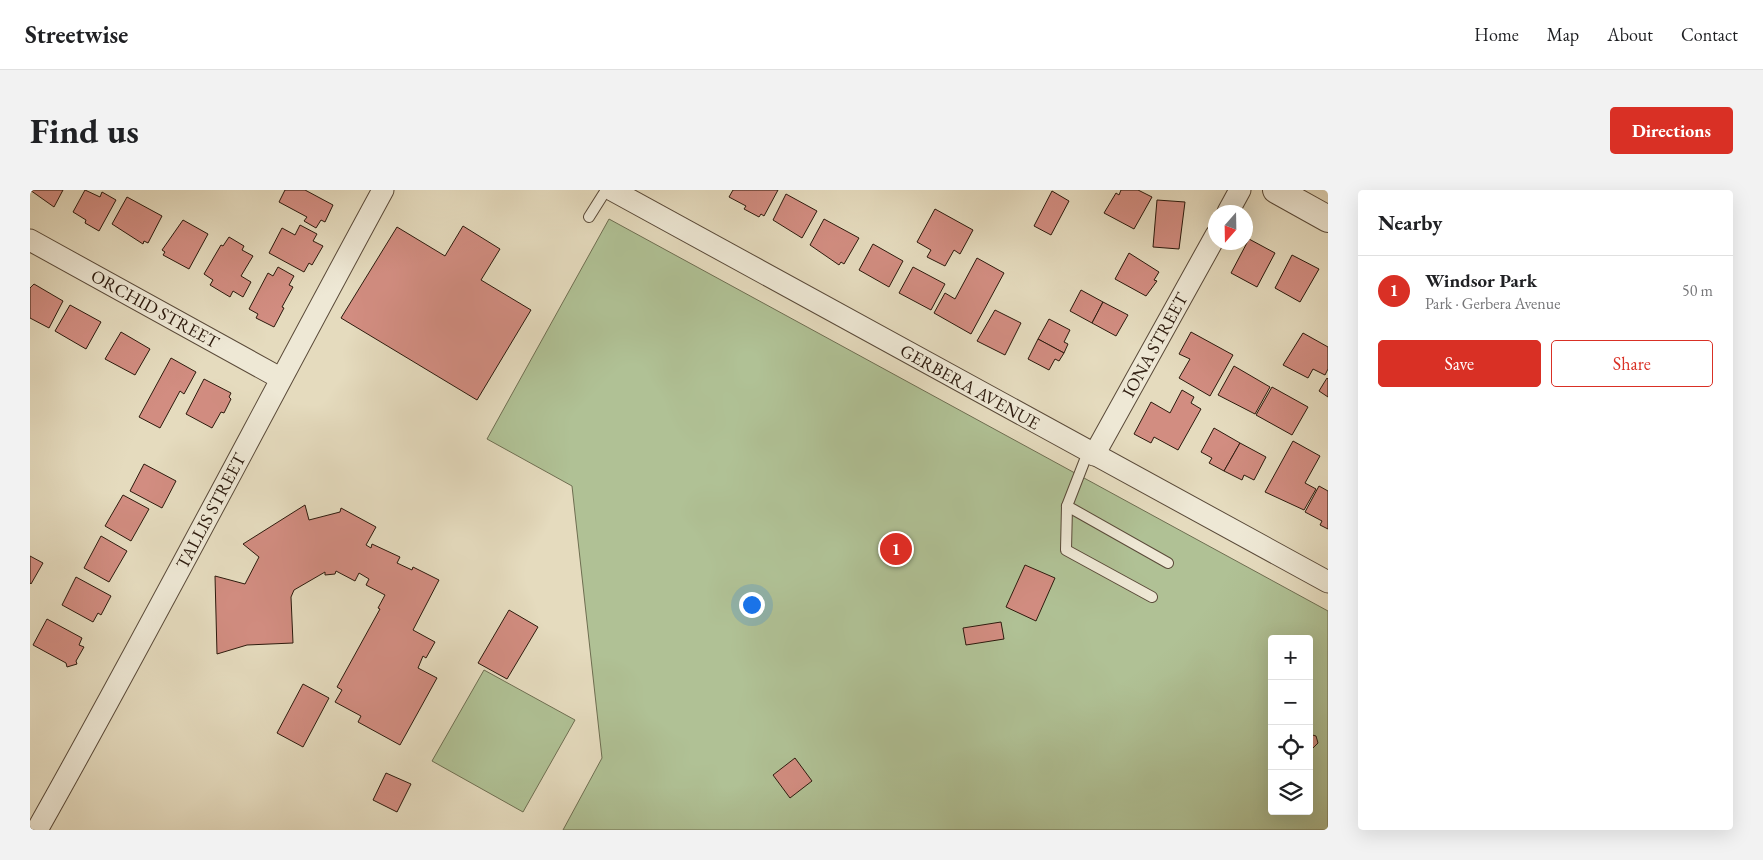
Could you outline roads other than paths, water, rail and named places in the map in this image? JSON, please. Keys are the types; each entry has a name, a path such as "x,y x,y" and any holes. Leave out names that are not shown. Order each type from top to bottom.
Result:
{"street":[{"name":"TALLIS STREET","path":"37,830 134,658 280,378 383,190"},
{"name":"GERBERA AVENUE","path":"612,190 1091,454 1328,582"},
{"path":"1232,205 1240,190"},
{"path":"1276,190 1328,219"},
{"name":"ORCHID STREET","path":"30,240 280,378"},
{"name":"IONA STREET","path":"1091,454 1208,249"}],"lane":[{"path":"589,218 606,190"},
{"path":"1091,454 1067,506 1066,550 1152,597"},
{"path":"1067,506 1168,563"}],"place":[{"name":"Windsor Park","path":"896,549"}]}
